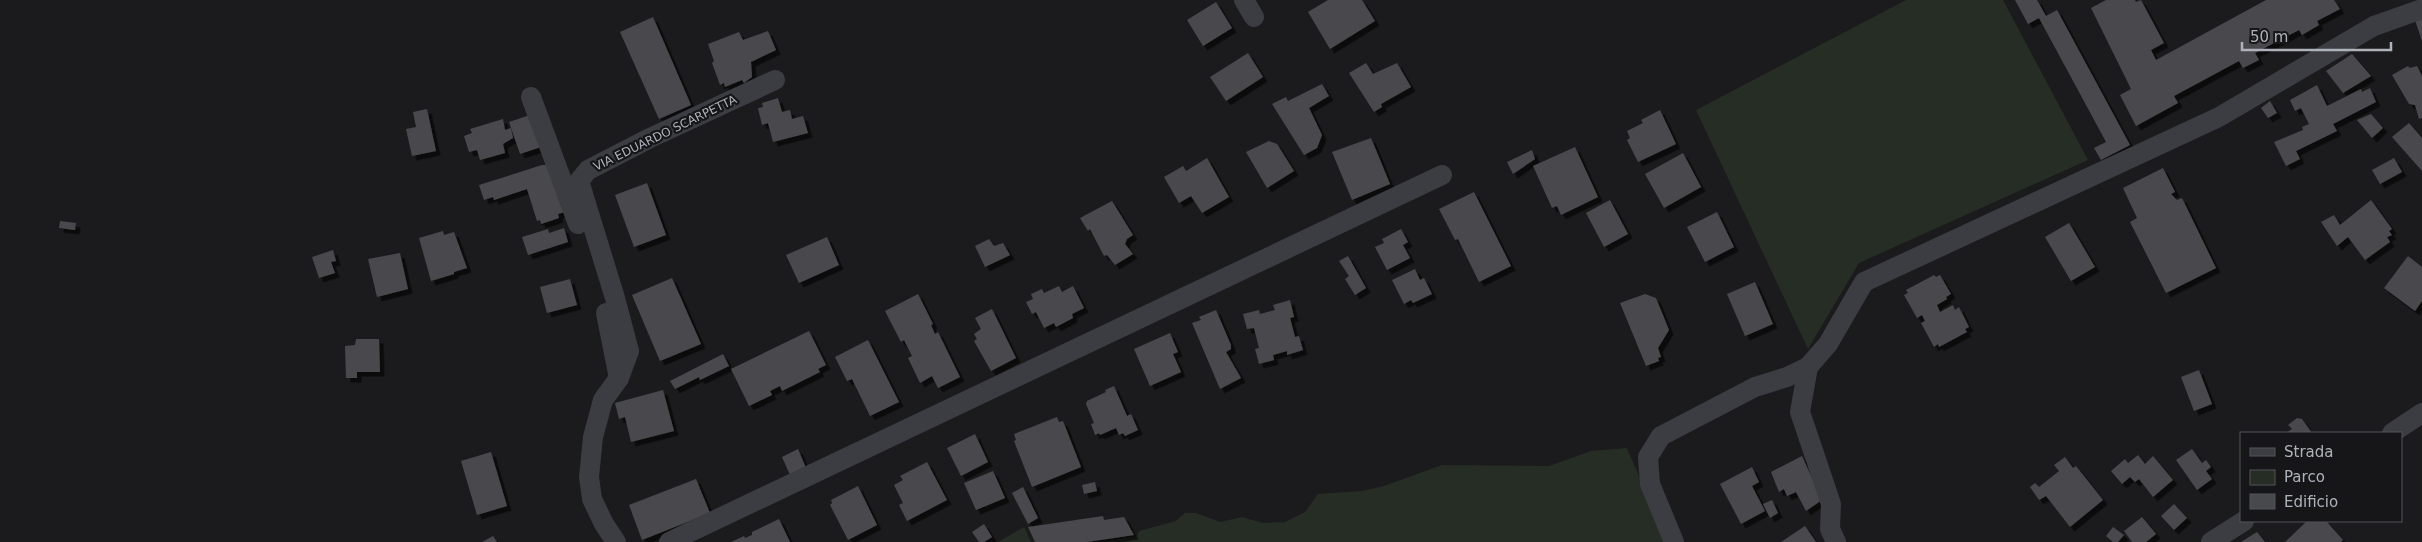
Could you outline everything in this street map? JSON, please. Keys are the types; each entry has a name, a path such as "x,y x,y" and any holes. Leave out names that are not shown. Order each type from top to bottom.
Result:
{"street":[{"path":"1244,0 1254,17"},
{"path":"1674,542 1650,484 1648,457 1661,436 1755,387 1787,377 1808,367 1828,344 1864,282 2219,117 2374,26 2422,9"},
{"name":"VIA EDUARDO SCARPETTA","path":"616,542 604,524 592,499 589,477 593,437 603,400 619,378 629,351 615,298 579,181 588,170 775,80"},
{"path":"531,97 589,256 604,303 619,378"},
{"path":"669,542 1442,175"},
{"path":"1808,367 1800,412 1831,504 1830,529 1836,542"},
{"path":"2394,432 2422,413"},
{"path":"2212,542 2242,522"}],"green space":[{"path":"1906,0 2003,0 2088,160 1859,263 1808,349 1696,110"},
{"path":"1627,448 1667,542 1101,542 1137,536 1139,531 1176,521 1185,513 1196,513 1220,522 1242,517 1263,523 1285,522 1305,512 1318,494 1362,491 1384,486 1442,465 1549,466 1591,451"},
{"path":"1024,527 1031,542 998,542"}],"building":[{"path":"1328,0 1362,0 1375,21 1330,49 1308,12"},
{"path":"2015,0 2037,0 2046,16 2057,10 2130,145 2101,160 2094,148 2106,142 2039,18 2028,24"},
{"path":"2106,0 2135,0 2136,2 2141,0 2164,43 2151,50 2156,60 2266,0 2334,0 2340,9 2317,21 2319,25 2302,35 2299,30 2255,53 2259,60 2243,68 2239,61 2174,96 2178,103 2136,126 2120,95 2131,89 2091,8"},
{"path":"1216,2 1232,28 1203,46 1187,20"},
{"path":"653,17 691,105 659,119 620,32"},
{"path":"2422,18 2422,41 2415,20"},
{"path":"768,31 776,50 751,62 752,77 744,83 742,80 725,87 724,83 720,85 708,44 739,32 743,40"},
{"path":"1248,53 1263,77 1226,101 1210,77"},
{"path":"2352,54 2371,76 2343,93 2326,71"},
{"path":"1366,63 1373,74 1397,63 1411,87 1381,104 1382,107 1374,112 1349,73"},
{"path":"2408,66 2410,68 2417,66 2422,76 2422,118 2419,119 2415,105 2409,104 2392,75"},
{"path":"1322,84 1329,96 1309,108 1322,135 1317,148 1304,155 1272,104 1286,97 1288,101"},
{"path":"2317,85 2327,106 2361,89 2362,92 2370,88 2376,102 2333,124 2337,131 2296,151 2300,159 2286,166 2274,142 2303,130 2302,127 2309,124 2301,108 2295,111 2290,100"},
{"path":"778,98 782,112 790,110 792,119 803,116 808,133 773,142 768,123 762,125 758,108 763,107 762,103"},
{"path":"2270,101 2277,113 2268,118 2261,108"},
{"path":"427,109 436,151 412,156 406,129 416,127 413,112"},
{"path":"1660,110 1676,144 1638,162 1627,140 1630,138 1627,131 1643,123 1641,120"},
{"path":"2371,114 2383,128 2372,138 2357,120"},
{"path":"530,115 541,147 520,154 509,122"},
{"path":"503,119 505,130 511,128 513,138 503,144 505,153 480,160 477,150 469,152 464,136 472,133 470,129"},
{"path":"2409,123 2422,138 2422,171 2392,137"},
{"path":"1371,138 1390,184 1352,200 1332,152"},
{"path":"1269,141 1277,144 1294,171 1267,188 1246,152"},
{"path":"1575,147 1598,197 1561,215 1557,206 1552,208 1533,166"},
{"path":"1532,150 1535,159 1513,174 1507,162"},
{"path":"1683,153 1701,187 1664,208 1645,174"},
{"path":"1207,158 1229,197 1202,213 1191,196 1179,203 1164,177 1183,166 1186,171"},
{"path":"2394,158 2402,172 2380,184 2372,170"},
{"path":"547,165 565,212 558,214 559,218 541,224 540,220 537,221 527,189 494,200 493,197 484,200 479,185"},
{"path":"2163,168 2175,192 2171,194 2177,200 2182,198 2216,268 2166,293 2130,222 2137,218 2123,188"},
{"path":"647,183 666,235 634,247 615,195"},
{"path":"1474,192 1511,266 1479,282 1458,239 1455,240 1439,209"},
{"path":"1610,200 1628,234 1604,247 1586,213"},
{"path":"2371,200 2392,229 2389,231 2392,235 2387,237 2390,242 2365,260 2348,237 2337,246 2321,222 2334,215 2340,225"},
{"path":"1112,201 1133,235 1127,239 1125,244 1133,254 1115,265 1107,255 1104,256 1090,229 1088,231 1080,218"},
{"path":"1717,212 1734,247 1705,262 1687,227"},
{"path":"60,221 76,223 75,230 59,228"},
{"path":"2069,223 2095,267 2071,281 2045,237"},
{"path":"564,228 568,242 528,255 522,237 548,229 549,233"},
{"path":"1401,229 1408,242 1403,245 1410,258 1387,270 1375,247 1384,243 1382,239"},
{"path":"443,231 444,235 454,232 467,268 431,281 419,238"},
{"path":"827,237 839,265 799,283 786,255"},
{"path":"989,239 994,246 1003,243 1010,255 985,267 975,246"},
{"path":"333,250 336,261 331,262 335,273 319,278 312,257"},
{"path":"400,253 408,289 377,297 368,259"},
{"path":"1348,256 1366,288 1355,295 1345,279 1349,276 1339,261"},
{"path":"2408,256 2422,267 2422,301 2415,311 2384,288"},
{"path":"1415,269 1420,280 1424,278 1432,294 1413,303 1411,300 1404,304 1392,280"},
{"path":"1934,275 1936,277 1940,275 1951,294 1937,305 1940,312 1953,305 1955,310 1959,307 1969,327 1965,329 1967,332 1939,347 1938,344 1934,347 1921,323 1925,321 1922,315 1917,318 1904,295 1908,293 1906,290"},
{"path":"672,278 701,344 660,361 632,295"},
{"path":"570,279 577,305 547,313 540,287"},
{"path":"1755,282 1773,324 1745,336 1727,294"},
{"path":"1059,286 1062,292 1073,286 1084,308 1072,314 1073,318 1056,327 1054,323 1044,328 1036,312 1032,314 1026,302 1033,299 1031,294 1042,289 1044,293"},
{"path":"918,294 933,324 931,325 935,334 938,332 960,377 938,388 932,376 920,383 908,358 912,356 904,340 901,342 885,311"},
{"path":"1645,294 1656,298 1669,330 1658,348 1661,357 1658,358 1659,361 1646,366 1620,303"},
{"path":"1290,300 1294,317 1290,318 1295,337 1299,336 1303,350 1287,355 1287,351 1273,355 1274,360 1259,364 1255,349 1259,348 1254,328 1247,329 1243,314 1259,310 1260,314 1275,310 1273,305"},
{"path":"992,309 1016,358 991,371 974,341 977,339 974,334 981,329 975,318"},
{"path":"1216,310 1231,345 1231,349 1226,352 1241,378 1220,389 1192,323 1201,320 1199,317"},
{"path":"809,331 826,365 818,369 820,372 782,391 780,386 770,391 772,395 749,406 731,369"},
{"path":"1170,333 1178,352 1173,354 1181,372 1150,386 1134,349"},
{"path":"356,339 379,339 380,372 357,372 357,378 346,378 345,346 355,345"},
{"path":"868,340 899,402 870,416 852,379 847,381 835,357"},
{"path":"723,354 729,366 700,380 699,377 675,389 670,381"},
{"path":"2199,370 2212,404 2194,411 2181,377"},
{"path":"1114,386 1127,416 1131,414 1138,430 1125,436 1123,433 1119,435 1116,428 1100,435 1099,433 1095,435 1091,424 1094,423 1086,404 1087,401"},
{"path":"663,390 674,431 631,442 625,417 619,419 615,403"},
{"path":"1057,417 1059,422 1063,421 1081,467 1032,487 1014,441 1016,440 1014,434"},
{"path":"2297,418 2302,419 2311,432 2288,432 2292,429 2288,425"},
{"path":"975,434 988,462 961,476 947,448"},
{"path":"798,449 806,468 790,475 782,457"},
{"path":"2192,449 2202,463 2206,460 2211,467 2206,471 2212,479 2197,490 2176,460"},
{"path":"491,452 507,506 477,515 461,461"},
{"path":"2138,455 2145,464 2153,456 2173,480 2153,497 2139,479 2135,482 2130,477 2122,484 2111,471 2125,459 2128,463"},
{"path":"1802,456 1822,500 1806,511 1796,492 1787,496 1784,489 1779,492 1771,472"},
{"path":"2065,457 2073,468 2076,466 2103,500 2070,527 2046,496 2039,500 2030,487 2035,483 2039,487 2059,471 2054,465"},
{"path":"927,462 947,500 907,521 899,505 903,503 894,485 903,480 900,476"},
{"path":"1752,467 1759,482 1752,486 1765,511 1741,524 1720,484"},
{"path":"993,471 1005,498 976,510 964,483"},
{"path":"696,479 710,513 642,540 629,505"},
{"path":"1095,482 1097,491 1084,494 1082,485"},
{"path":"858,486 877,525 848,540 830,505 832,503 831,500"},
{"path":"1023,487 1038,518 1028,524 1012,493"},
{"path":"1772,500 1778,513 1770,518 1763,504"},
{"path":"2174,504 2187,518 2174,530 2161,516"},
{"path":"1103,516 1104,520 1124,517 1134,535 1087,542 1035,542 1028,527"},
{"path":"2142,517 2156,534 2146,542 2132,542 2124,531"},
{"path":"779,519 790,542 731,542 744,536 745,538 752,535 752,532"},
{"path":"2306,522 2327,522 2343,540 2341,542 2285,542"},
{"path":"984,524 992,537 984,542 979,542 972,532"},
{"path":"1805,526 1816,542 1781,542"},
{"path":"2113,527 2124,535 2118,542 2113,542 2106,536"},
{"path":"2257,532 2265,542 2241,542"},
{"path":"493,536 497,542 482,542"}]}
